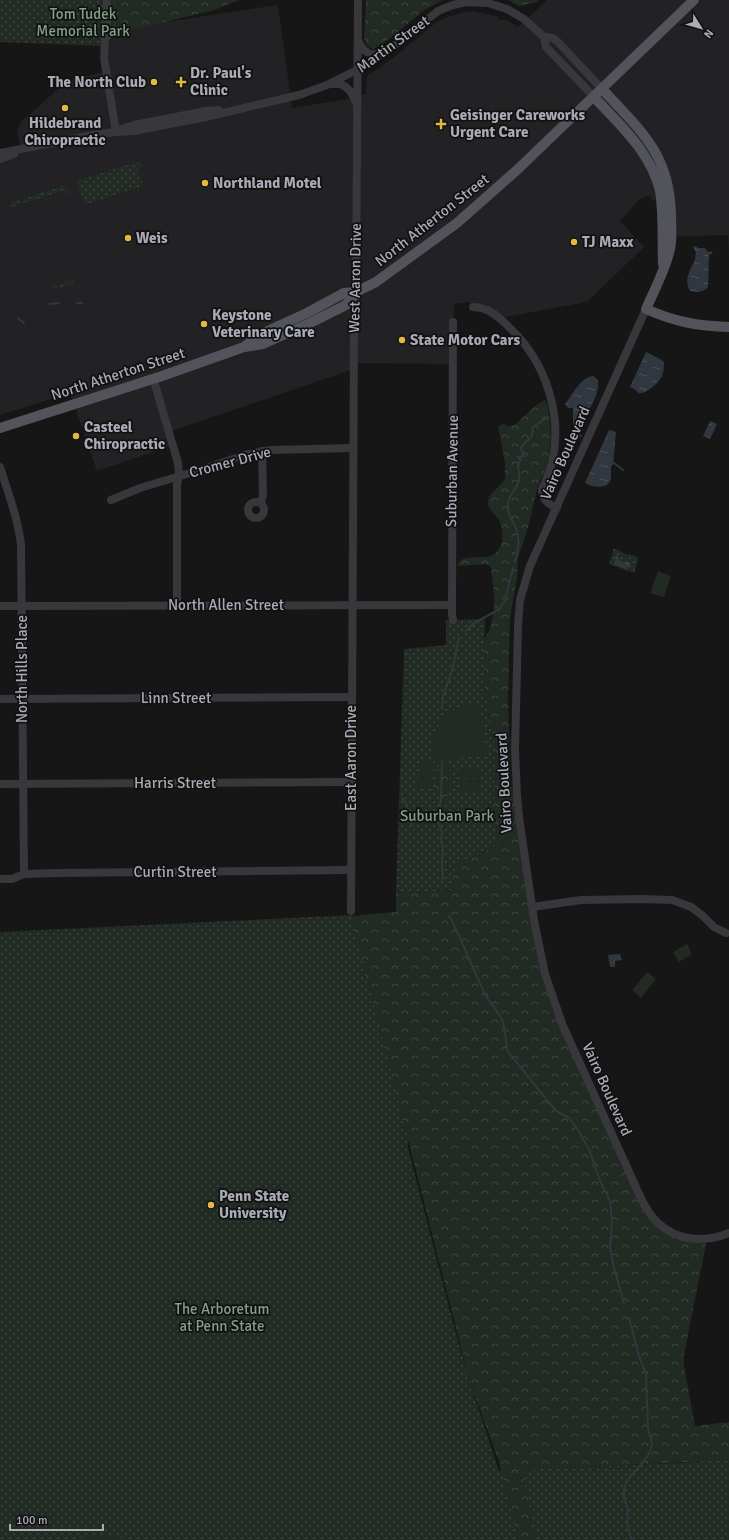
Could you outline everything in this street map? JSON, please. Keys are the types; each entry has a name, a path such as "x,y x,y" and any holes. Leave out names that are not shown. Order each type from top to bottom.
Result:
{"main road":[{"name":"North Atherton Street","path":"0,428 244,347 263,344 346,305 356,292 376,282 457,224 517,170 694,0"},
{"name":"Vairo Boulevard","path":"602,89 646,138 655,151 666,175 670,198 672,235 670,250 646,309"},
{"name":"Vairo Boulevard","path":"594,97 627,131 637,144 647,160 657,183 661,200 663,268"},
{"path":"646,309 663,317 687,323 706,326 729,326"}],"street":[{"path":"107,0 104,58 116,132"},
{"name":"West Aaron Drive","path":"352,604 358,0"},
{"name":"Martin Street","path":"0,153 116,132 134,125 206,111 234,110 290,98 327,85 357,70 384,52 438,11 466,2 488,3 512,11 544,36 553,38 558,42 602,89"},
{"name":"Martin Street","path":"544,36 546,47 594,97"},
{"path":"358,39 361,47 366,52 374,55 384,52"},
{"path":"327,85 338,84 345,86 354,97 357,108"},
{"name":"Martin Street","path":"0,159 25,148"},
{"path":"473,307 479,307 491,312 516,333 534,357 548,385 554,408 554,449 552,464 542,493 545,501 557,508"},
{"name":"Vairo Boulevard","path":"646,309 530,566 524,583 520,600 518,626 516,774 519,817 532,907 546,974 563,1026 648,1212 662,1226 679,1236 707,1239 729,1233"},
{"name":"Suburban Avenue","path":"453,322 453,620"},
{"path":"153,378 176,451 178,463 177,605"},
{"name":"Cromer Drive","path":"111,500 140,488 262,451 353,448"},
{"path":"261,503 263,495 262,451"},
{"name":"North Hills Place","path":"0,467 19,532 24,874"},
{"name":"North Allen Street","path":"0,606 352,604 452,605"},
{"name":"East Aaron Drive","path":"351,911 352,604"},
{"name":"Linn Street","path":"0,699 352,697"},
{"name":"Harris Street","path":"0,784 351,782"},
{"name":"Curtin Street","path":"0,879 12,879 24,874 350,870"},
{"path":"532,907 581,900 672,900 691,907 714,927 726,933"}],"shaded area":[{"path":"547,0 729,0 729,252 728,235 659,237 656,200 653,201 650,196 646,196 640,199 620,221 644,247 587,302 500,318 469,302 454,304 453,364 354,363 354,369 171,431 174,445 97,471 70,393 0,415 0,151 20,145 17,132 21,122 68,80 105,72 104,46 119,33 152,24 278,5 292,108 348,99 366,94 367,76 392,59 438,21 464,12 474,11 499,17 498,20 507,20 518,27"}],"green space":[{"name":"Tom Tudek Memorial Park","path":"0,0 128,0 126,24 104,46 0,42"},
{"path":"114,0 240,0 214,10 119,33"},
{"path":"366,0 443,0 426,9 384,43 373,49 367,46 364,38"},
{"path":"508,0 539,0 537,2 519,6"},
{"path":"137,162 141,163 142,167 138,169 143,186 84,205 77,183 79,180"},
{"path":"63,186 66,187 69,193 66,194 65,190 12,207 12,211 10,205 12,202"},
{"path":"73,280 74,284 55,290 53,286"},
{"path":"545,400 549,414 551,433 549,459 538,485 529,524 518,558 517,578 510,618 508,702 511,785 532,902 552,994 650,1215 665,1229 707,1239 684,1355 684,1366 695,1426 729,1422 729,1460 522,1470 537,1540 518,1540 499,1462 469,1379 352,916 396,912 396,893 452,890 456,864 492,848 498,841 494,806 495,747 484,685 484,641 489,631 494,611 491,567 485,564 457,565 461,560 466,558 485,557 491,555 497,552 501,545 501,524 488,504 489,497 505,479 505,463 498,426 503,424 508,426 515,425 535,406"},
{"path":"614,548 627,555 629,554 637,557 638,560 634,573 609,564"},
{"path":"658,571 671,576 664,597 650,593"},
{"name":"Suburban Park","path":"485,619 484,685 495,747 494,806 498,841 492,848 456,864 453,890 396,893 404,649 446,645 446,620"},
{"path":"472,703 480,703 487,754 483,757 479,756 435,760 432,748 438,726 452,711"},
{"path":"420,761 435,763 432,788 417,787"},
{"path":"439,761 450,763 451,790 443,804 439,803 439,794 435,785"},
{"path":"458,768 480,768 481,778 459,778"},
{"path":"459,781 481,781 481,791 459,791"},
{"name":"The Arboretum at Penn State","path":"352,915 407,1124 408,1148 455,1330 469,1379 499,1471 699,1462 729,1432 729,1540 0,1540 0,932"},
{"path":"687,944 692,954 679,962 673,952"},
{"path":"647,972 656,979 641,998 632,990"},
{"path":"87,1536 109,1536 132,1540 79,1540"}],"water":[{"path":"695,246 698,248 705,248 708,252 711,251 713,253 709,255 708,287 699,292 690,291 687,283 689,273 695,260 696,252 693,247"},
{"path":"646,352 664,362 663,372 661,378 654,386 647,391 638,393 630,387"},
{"path":"593,376 598,380 597,391 581,424 581,429 579,432 575,432 573,427 573,408 568,408 565,404 581,383"},
{"path":"710,421 717,424 710,439 703,436"},
{"path":"609,430 616,432 613,465 611,466 611,480 607,485 596,487 585,483"},
{"path":"616,555 621,562 629,562 630,565 626,569 614,565"},
{"path":"620,954 622,960 615,961 615,967 610,967 608,955"}],"waterway":[{"path":"49,304 59,303"},
{"path":"77,303 82,303"},
{"path":"18,318 24,323"},
{"path":"515,562 518,549 518,536 509,514 508,503 519,480 518,465 521,460 518,457 525,456 521,450 522,446 532,436 533,427 548,417"},
{"path":"578,432 581,436"},
{"path":"614,463 623,470"},
{"path":"466,631 474,623 500,609 505,600 513,568"},
{"path":"442,709 443,696 452,671 459,638"},
{"path":"442,763 440,805 442,819 439,824 442,832 441,842 443,846 443,879"},
{"path":"402,798 405,801 413,826"},
{"path":"449,916 485,994 503,1022 508,1052 556,1111 569,1118 589,1149 600,1181 610,1201 612,1220 610,1247 614,1268 624,1303"},
{"path":"629,1318 639,1356 646,1374 648,1428 652,1444 650,1452 645,1460 629,1478 624,1488 624,1498 628,1509 627,1525 632,1540"}],"place":[{"name":"The North Club","path":"154,82"},
{"name":"Dr. Paul's Clinic","path":"181,82"},
{"name":"Hildebrand Chiropractic","path":"65,108"},
{"name":"Geisinger Careworks Urgent Care","path":"441,124"},
{"name":"Northland Motel","path":"205,183"},
{"name":"Weis","path":"128,238"},
{"name":"TJ Maxx","path":"574,242"},
{"name":"Keystone Veterinary Care","path":"204,324"},
{"name":"State Motor Cars","path":"402,340"},
{"name":"Casteel Chiropractic","path":"76,436"},
{"name":"Penn State University","path":"211,1205"}]}
